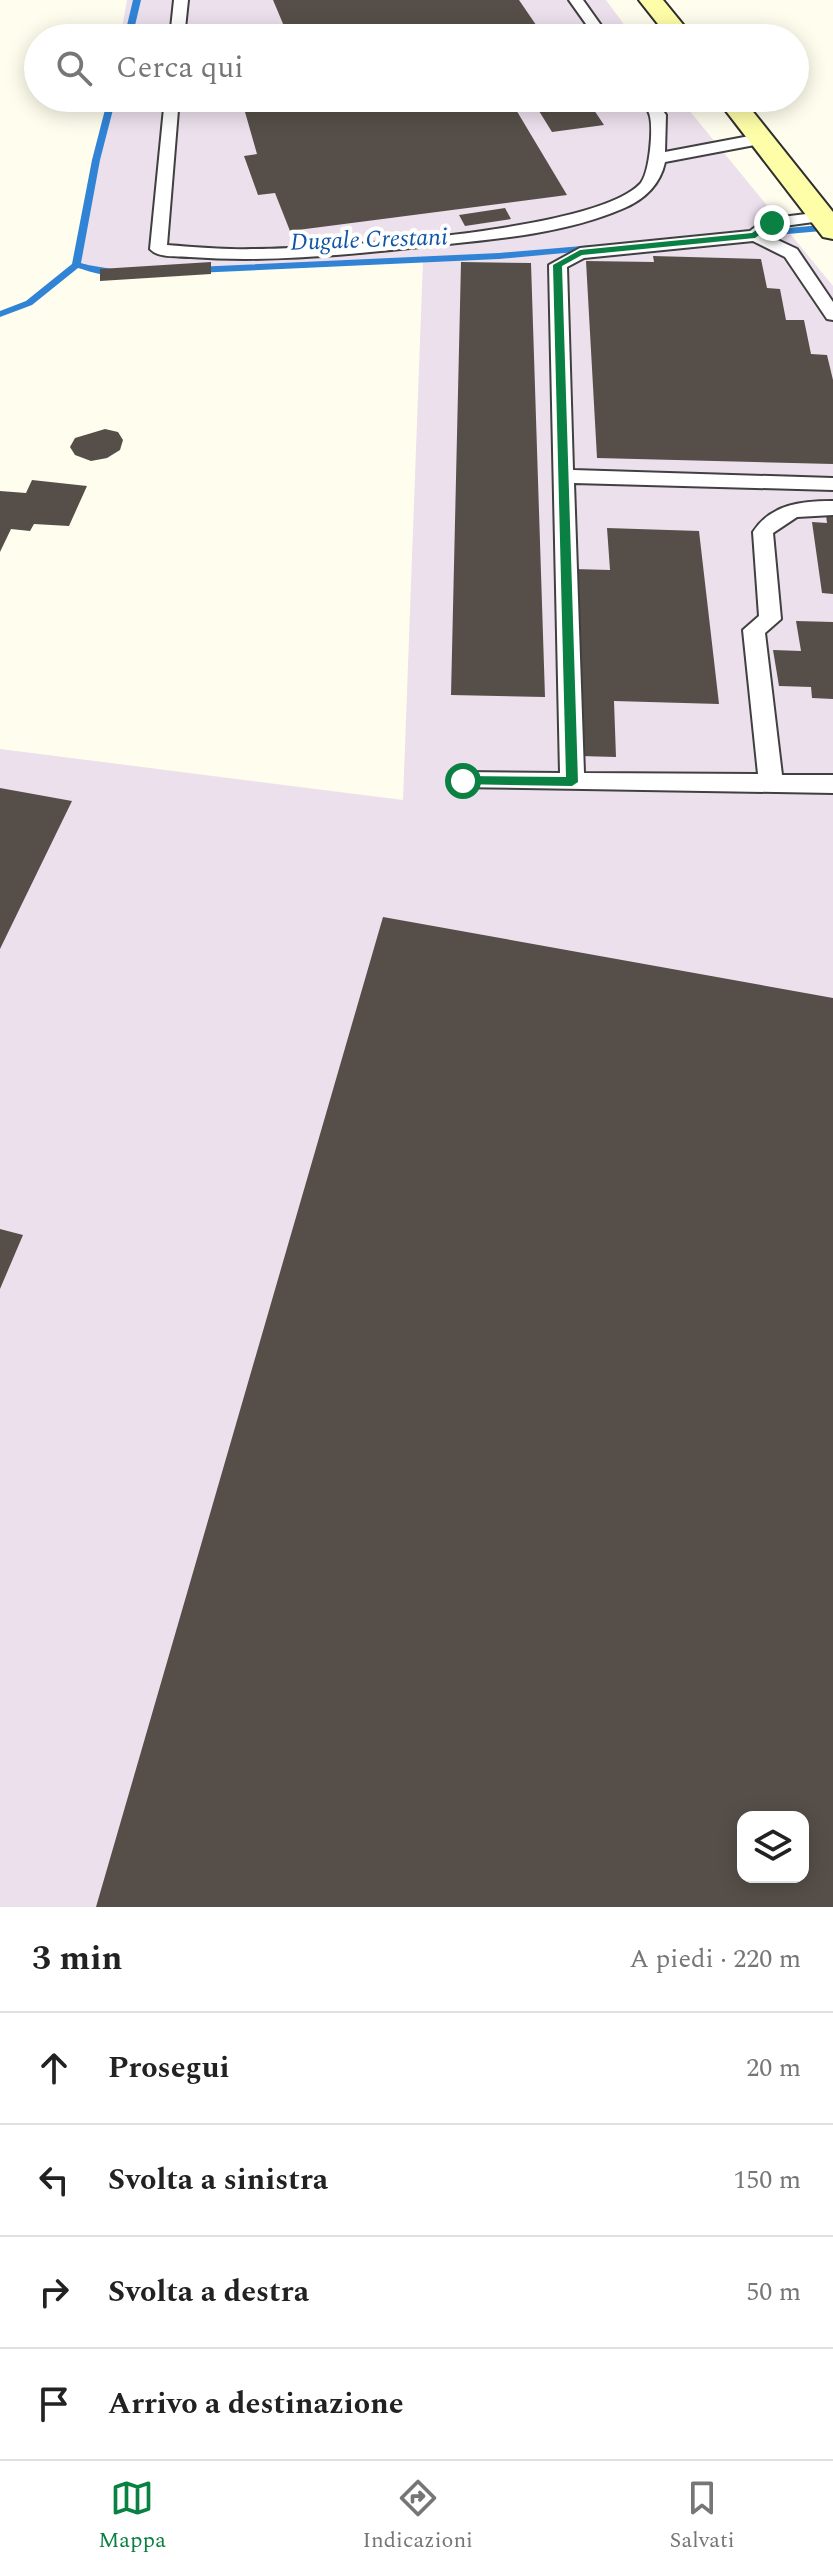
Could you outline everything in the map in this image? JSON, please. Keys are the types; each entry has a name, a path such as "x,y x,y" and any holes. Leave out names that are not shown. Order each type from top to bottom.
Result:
{"main road":[{"path":"651,0 671,24"},
{"path":"740,112 827,224"}],"lane":[{"path":"178,24 181,0"},
{"path":"576,0 593,24"},
{"path":"171,112 158,249 267,254 529,230 622,206 646,188 660,158 654,132 656,112"},
{"path":"660,158 760,139"},
{"path":"755,236 772,223 827,224"},
{"path":"572,782 558,265 580,253 755,236 791,253 833,315"},
{"path":"563,476 833,484"},
{"path":"771,784 754,630 770,619 763,532 773,518 800,508 833,508"},
{"path":"463,781 833,784"}],"shaded area":[{"path":"127,0 606,0 624,24 123,24"},
{"path":"105,112 690,112 833,286 833,1907 0,1907 0,749 403,800 423,260 102,272 76,265"}],"building":[{"path":"273,0 519,0 535,24 283,24"},
{"path":"245,112 517,112 567,195 290,231 275,193 258,195 244,156 257,154"},
{"path":"540,112 595,112 604,125 552,132"},
{"path":"505,208 511,219 465,226 459,215"},
{"path":"653,256 761,259 767,288 780,289 786,320 804,320 811,354 827,355 833,380 833,464 597,458 586,261 654,262"},
{"path":"211,262 211,274 100,281 100,269"},
{"path":"461,262 531,263 545,697 451,695"},
{"path":"105,429 118,432 123,440 120,450 107,458 91,461 75,455 70,447 75,438"},
{"path":"32,480 87,486 69,526 34,524 30,531 11,529 0,552 0,491 26,493"},
{"path":"826,515 833,515 833,594 822,593 812,522 827,523"},
{"path":"607,528 699,531 719,704 614,701 616,757 580,756 574,569 610,570"},
{"path":"796,621 833,622 833,699 812,698 811,687 779,686 773,650 801,651"},
{"path":"0,788 72,801 0,949"},
{"path":"383,917 833,998 833,1907 96,1907"},
{"path":"0,1229 23,1235 0,1289"}],"waterway":[{"name":"Dugale Crestani","path":"131,24 137,0"},
{"name":"Dugale Crestani","path":"76,265 108,112"},
{"name":"Dugale Crestani","path":"754,234 833,227"},
{"name":"Dugale Crestani","path":"195,270 499,256 594,248"},
{"path":"0,314 29,303 76,265"},
{"name":"Dugale Crestani","path":"76,265 102,272 118,272"}],"route":[{"path":"463,781 572,782 558,265 580,253 755,236 772,223"}]}
